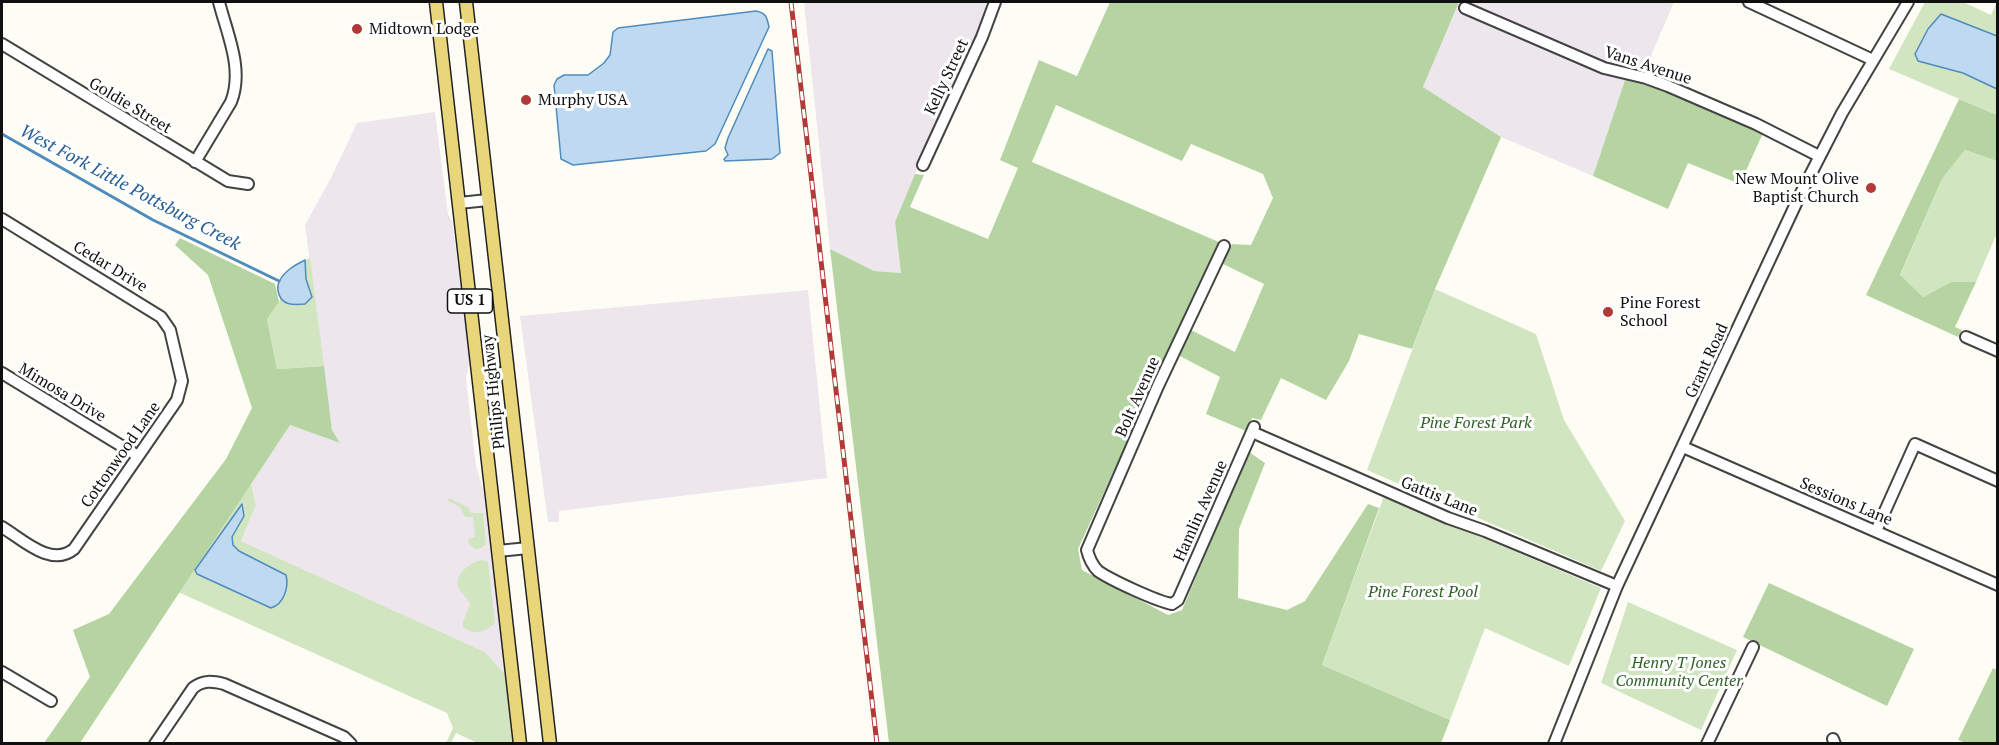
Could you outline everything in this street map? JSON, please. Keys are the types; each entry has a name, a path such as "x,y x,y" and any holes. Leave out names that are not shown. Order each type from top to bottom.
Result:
{"main road":[{"name":"Philips Highway","path":"436,2 520,744"},
{"name":"Philips Highway","path":"466,2 550,744"}],"street":[{"path":"195,162 235,92 236,67 219,2"},
{"name":"Kelly Street","path":"923,165 982,37 995,2"},
{"path":"1749,2 1874,60"},
{"name":"Grant Road","path":"1554,744 1617,586 1819,156 1908,2"},
{"name":"Vans Avenue","path":"1465,8 1604,68 1668,86 1756,124 1819,156"},
{"name":"Goldie Street","path":"2,44 228,181 248,184"},
{"path":"459,203 488,200"},
{"name":"Cedar Drive","path":"2,219 161,316 170,330 177,361"},
{"name":"Bolt Avenue","path":"1172,604 1160,602 1099,571 1090,562 1087,550 1158,386 1224,246"},
{"path":"1966,337 1998,351"},
{"name":"Cottonwood Lane","path":"2,527 45,554 61,556 74,549 177,400 182,381 177,361"},
{"path":"479,377 508,372"},
{"name":"Mimosa Drive","path":"2,373 138,456"},
{"name":"Gattis Lane","path":"1253,430 1448,518 1617,586"},
{"name":"Hamlin Avenue","path":"1172,604 1178,600 1253,430"},
{"path":"1875,531 1916,444 1998,481"},
{"name":"Sessions Lane","path":"1683,447 1998,585"},
{"path":"498,551 528,548"},
{"path":"1707,744 1754,647"},
{"path":"2,672 51,701"},
{"path":"155,744 193,688 208,681 224,684 344,737 351,744"}],"shaded area":[{"path":"804,2 989,2 978,33 957,75 895,222 901,273 874,271 830,249"},
{"path":"1459,2 1464,2 1462,11 1625,80 1593,176 1501,137 1423,87"},
{"path":"1465,2 1674,2 1644,72 1615,67"},
{"path":"435,112 470,359 466,378 476,466 484,493 505,674 485,652 241,541 256,505 251,483 290,425 340,443 332,430 305,225 357,123"},
{"path":"808,290 827,478 559,511 559,522 548,522 520,316"}],"green space":[{"path":"1110,2 1459,2 1423,87 1501,137 1435,289 1412,349 1359,334 1349,361 1326,400 1281,378 1261,420 1252,418 1246,431 1206,414 1220,377 1178,355 1189,329 1235,352 1264,284 1221,263 1232,244 1251,245 1273,198 1263,174 1191,144 1182,161 1056,105 1032,162 1219,242 1078,549 1082,570 1168,615 1182,610 1249,452 1265,463 1239,529 1238,598 1287,610 1305,601 1368,504 1379,508 1322,665 1450,720 1441,743 889,743 830,249 874,271 901,273 895,222 915,174 924,175 910,207 988,239 1018,168 1000,160 1039,60 1077,76"},
{"path":"1925,2 1963,2 1991,15 1997,2 1997,36 1941,14 1918,61 1963,73 1997,89 1997,115 1889,69"},
{"path":"1625,80 1662,89 1763,133 1740,184 1688,163 1668,209 1593,176"},
{"path":"1959,99 1997,115 1997,161 1965,150 1942,179 1900,275 1923,297 1951,282 1976,282 1955,327 1962,330 1958,337 1866,295"},
{"path":"1965,150 1997,161 1997,233 1976,282 1951,282 1923,297 1900,276 1942,179"},
{"path":"180,238 275,284 279,302 267,319 277,369 324,366 332,430 340,443 290,425 80,743 44,743 90,677 73,630 109,614 226,459 252,408 208,275 175,245"},
{"path":"310,258 324,366 277,369 267,319 280,298 284,303 312,297 306,279 305,260"},
{"name":"Pine Forest Park","path":"1435,289 1536,334 1564,420 1625,521 1601,571 1367,470"},
{"path":"251,483 256,505 241,541 485,652 505,674 513,743 477,743 456,733 451,743 446,743 453,728 447,713 178,592","holes":["242,505 244,516 232,538 233,545 239,551 286,575 277,606 271,608 197,574 195,570"]},
{"name":"Pine Forest Pool","path":"1384,496 1601,588 1569,666 1485,628 1450,720 1322,665"},
{"path":"449,498 469,508 471,513 483,513 486,544 481,548 475,549 469,544 468,539 475,537 473,517 465,517 460,507 448,501"},
{"path":"481,560 488,562 495,623 484,631 476,632 463,627 470,605 460,590 458,579 464,570"},
{"path":"1769,583 1914,649 1887,706 1743,637"},
{"name":"Henry T Jones Community Center","path":"1628,602 1737,650 1701,730 1601,683"},
{"path":"1993,668 1997,670 1997,743 1966,743 1958,740"}],"water":[{"path":"756,11 766,16 769,27 715,144 706,151 573,165 561,159 554,85 557,79 564,75 588,75 604,63 610,55 613,32 618,28"},
{"path":"1941,14 1997,36 1997,89 1963,73 1918,61 1915,54 1928,29"},
{"path":"768,49 772,51 780,153 772,159 725,161 728,155 725,148 728,138"},
{"path":"305,260 306,279 312,297 305,304 288,304 280,296 278,283 294,266"},
{"path":"242,504 244,516 232,537 233,545 239,551 286,575 287,585 282,599 271,608 197,574 195,570"}],"waterway":[{"name":"West Fork Little Pottsburg Creek","path":"2,134 153,220 279,281"}],"railway":[{"path":"791,2 877,744"}],"place":[{"name":"Midtown Lodge","path":"357,29"},
{"name":"Murphy USA","path":"526,100"},
{"name":"New Mount Olive Baptist Church","path":"1871,188"},
{"name":"Pine Forest School","path":"1608,312"}]}
